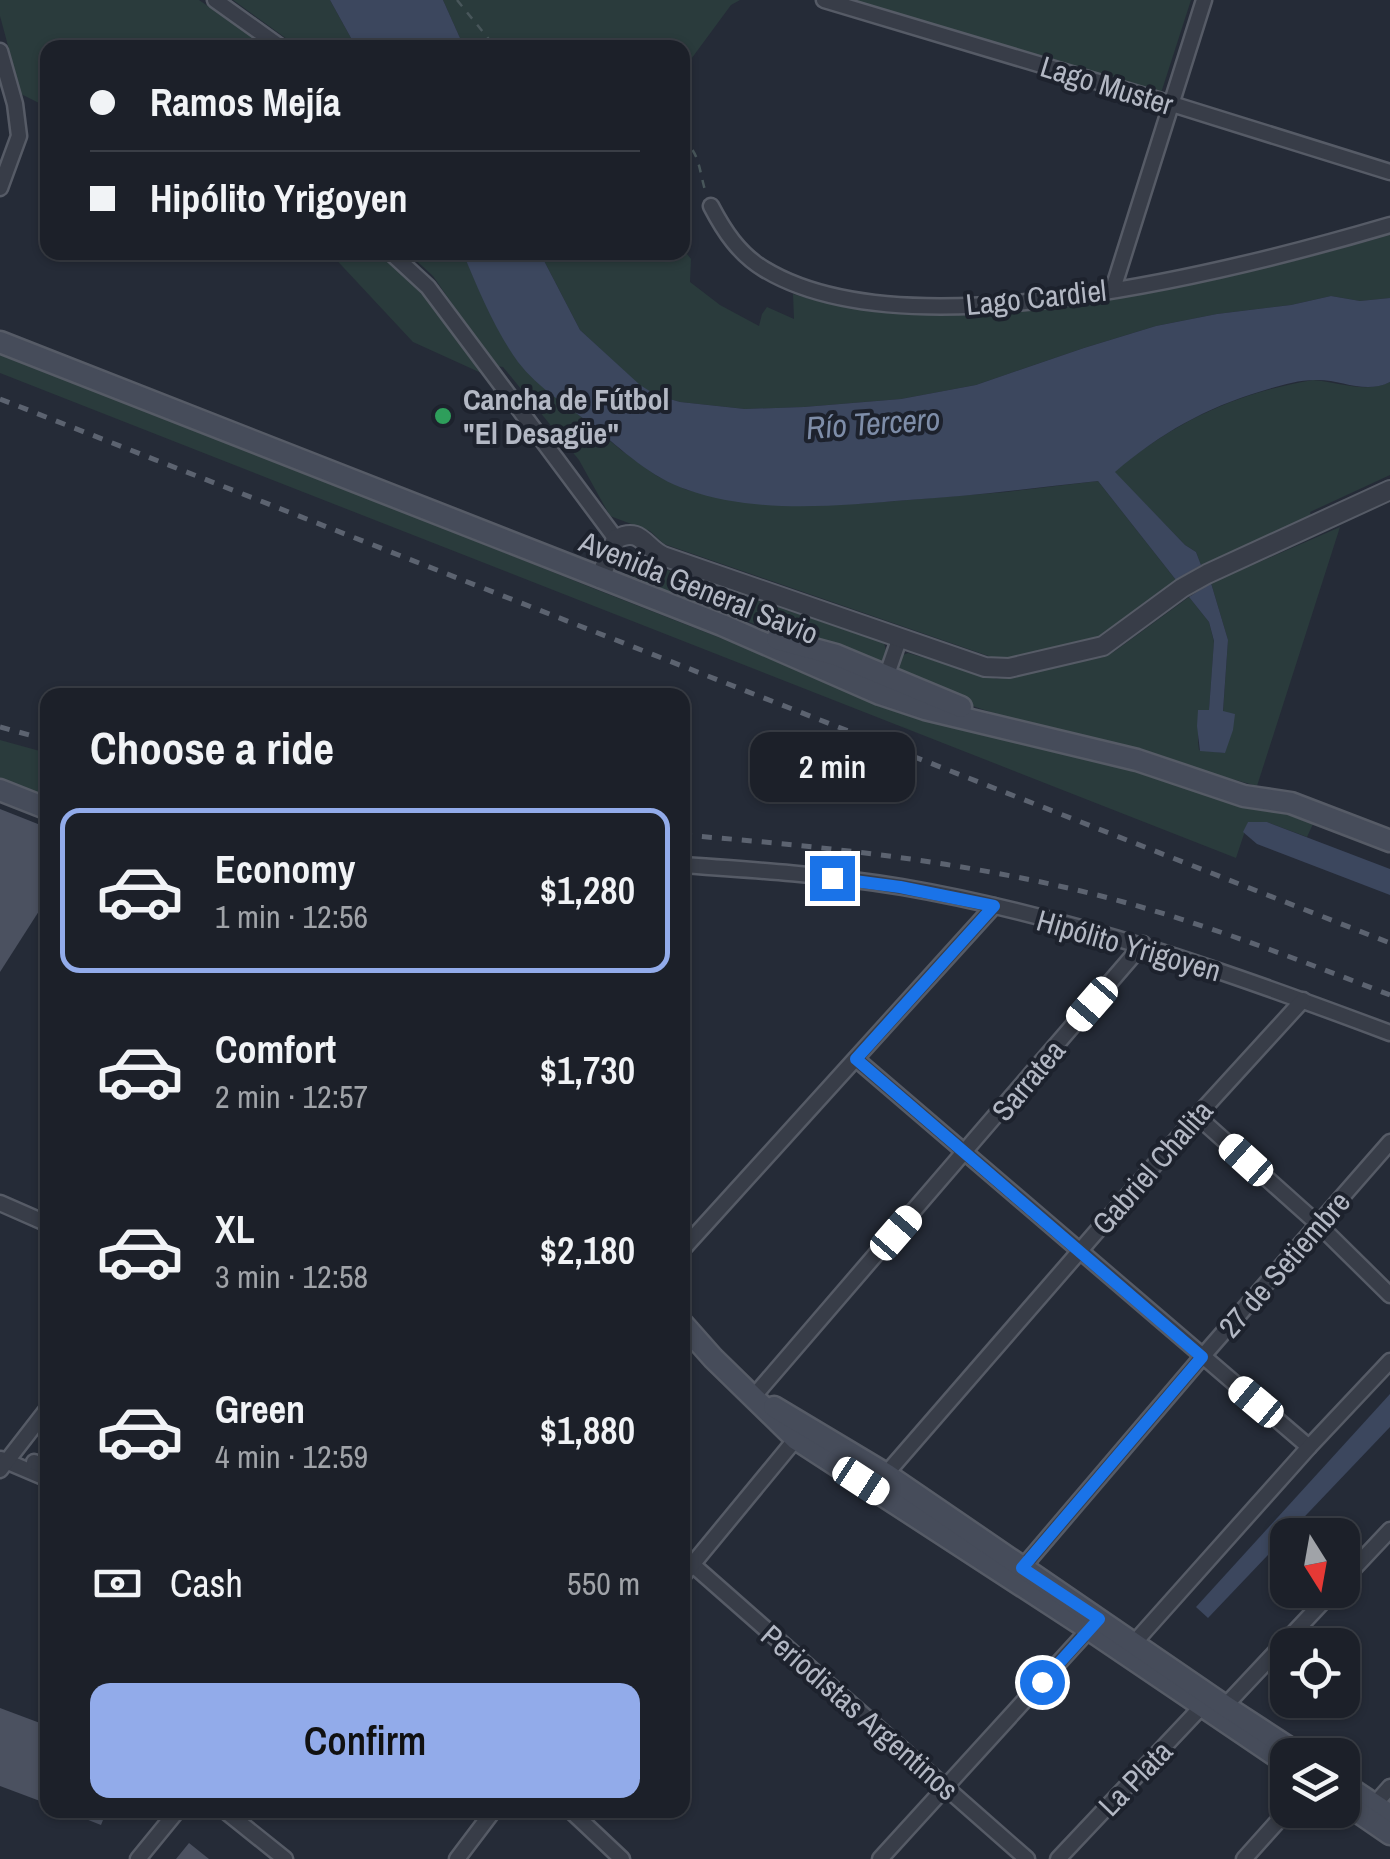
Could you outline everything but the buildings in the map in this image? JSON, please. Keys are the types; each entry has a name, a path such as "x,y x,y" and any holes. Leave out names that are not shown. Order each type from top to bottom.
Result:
{"main road":[{"name":"Avenida General Savio","path":"0,342 722,625 819,650 883,685 1244,796 1291,803 1390,841"},
{"path":"0,790 40,806"},
{"path":"690,1331 754,1396 802,1432 1212,1704 1271,1738"},
{"path":"802,1432 886,1474 1022,1568 1094,1624 1134,1643 1270,1750"},
{"path":"1360,1795 1382,1810"},
{"path":"1360,1813 1390,1834"}],"street":[{"path":"215,0 271,40"},
{"name":"Lago Muster","path":"824,0 1390,172"},
{"path":"1113,289 1204,0"},
{"path":"0,51 4,79 19,124 17,148 0,188"},
{"name":"Lago Cardiel","path":"711,206 733,243 763,269 806,288 852,299 906,305 1026,302 1113,289 1265,259 1390,225"},
{"path":"399,260 428,286 616,539"},
{"path":"600,578 616,539 630,534 663,556 985,667 1009,668 1103,646 1207,574 1390,490"},
{"path":"883,685 900,637"},
{"name":"Hipólito Yrigoyen","path":"690,865 866,882 994,906 1142,944 1390,1033"},
{"path":"690,1241 994,906"},
{"name":"Sarratea","path":"754,1396 1142,944"},
{"name":"Gabriel Chalita","path":"886,1474 1197,1116 1304,1000"},
{"path":"856,1059 1309,1447"},
{"path":"1197,1116 1390,1294"},
{"name":"27 de Setiembre","path":"1022,1568 1390,1142"},
{"path":"0,1203 40,1220"},
{"path":"1134,1643 1390,1361"},
{"path":"40,1418 2,1464 40,1476"},
{"path":"690,1569 802,1432"},
{"path":"1360,1563 1388,1537"},
{"name":"Periodistas Argentinos","path":"693,1565 1028,1859"},
{"name":"La Plata","path":"1058,1859 1212,1704 1315,1608"},
{"path":"880,1859 1094,1624"},
{"path":"1382,1810 1390,1787"},
{"path":"138,1859 171,1818"},
{"path":"234,1818 285,1859"},
{"path":"457,1859 488,1818"},
{"path":"578,1818 622,1859"},
{"path":"1244,1859 1272,1828"}],"path":[{"path":"457,0 490,40"},
{"path":"690,145 698,157 711,206"}],"shaded area":[{"path":"0,0 199,0 257,40 40,40 40,104 21,94 0,16"},
{"path":"233,0 330,0 352,40 288,40"},
{"path":"443,0 740,0 731,5 690,61 690,40 461,40"},
{"path":"851,0 1191,0 1161,93 916,19 900,19 895,13"},
{"path":"1390,235 1390,298 1360,301 1331,296 1156,326 976,385 901,399 745,409 680,402 640,386 580,330 544,260 690,258 691,259 690,282 720,305 759,326 767,307 794,319 793,294 831,304 909,314 988,313 1141,293 1284,263"},
{"path":"337,260 390,260 429,298 490,377 413,342"},
{"path":"416,260 466,260 517,360 533,377 621,450 657,476 687,490 751,503 858,504 1098,481 1176,580 1099,636 1000,660 664,544 650,531 610,516 579,460 503,367 495,366 433,276"},
{"path":"0,350 912,713 1108,763 1313,824 1307,837 1267,822 1248,822 1236,858 0,373"},
{"path":"1313,380 1362,387 1390,382 1390,475 1310,512 1311,516 1201,565 1196,552 1114,472 1160,438 1207,412 1258,393"},
{"path":"1340,527 1257,786 1049,732 964,703 902,677 896,669 900,656 908,653 997,679 1104,657 1189,597 1209,622 1214,642 1209,711 1199,710 1199,750 1224,753 1234,714 1223,712 1228,640 1211,583"},
{"path":"626,551 636,551 647,563 884,643 881,664 792,638 636,580 622,564 621,556"},
{"path":"0,740 40,751 40,797 0,782"}],"water":[{"path":"330,0 443,0 461,40 352,40"},
{"name":"Río Tercero","path":"466,260 544,260 580,330 640,385 680,402 745,409 901,399 976,385 1156,326 1331,296 1360,301 1390,298 1390,382 1371,387 1308,380 1241,398 1184,423 1115,472 1196,552 1201,565 1176,580 1098,481 932,498 797,506 741,503 674,485 638,462 526,371 510,350"},
{"path":"1211,583 1228,640 1223,711 1235,714 1225,753 1200,751 1197,726 1198,710 1209,710 1214,641 1209,622 1189,597"},
{"path":"1248,822 1267,822 1390,869 1390,895 1257,844 1243,832"},
{"path":"1390,1394 1390,1427 1303,1518 1277,1518"},
{"path":"1270,1526 1270,1553 1208,1618 1196,1607"}],"railway":[{"path":"0,399 1390,943"},
{"path":"0,727 40,738"},
{"path":"690,836 871,854 1059,886 1185,920 1390,995"}],"place":[{"name":"Cancha de Fútbol \"El Desagüe\"","path":"443,416"}],"route":[{"path":"832,878 932,892 994,906 856,1059 1202,1357 1022,1568 1099,1619 1042,1682"}]}
